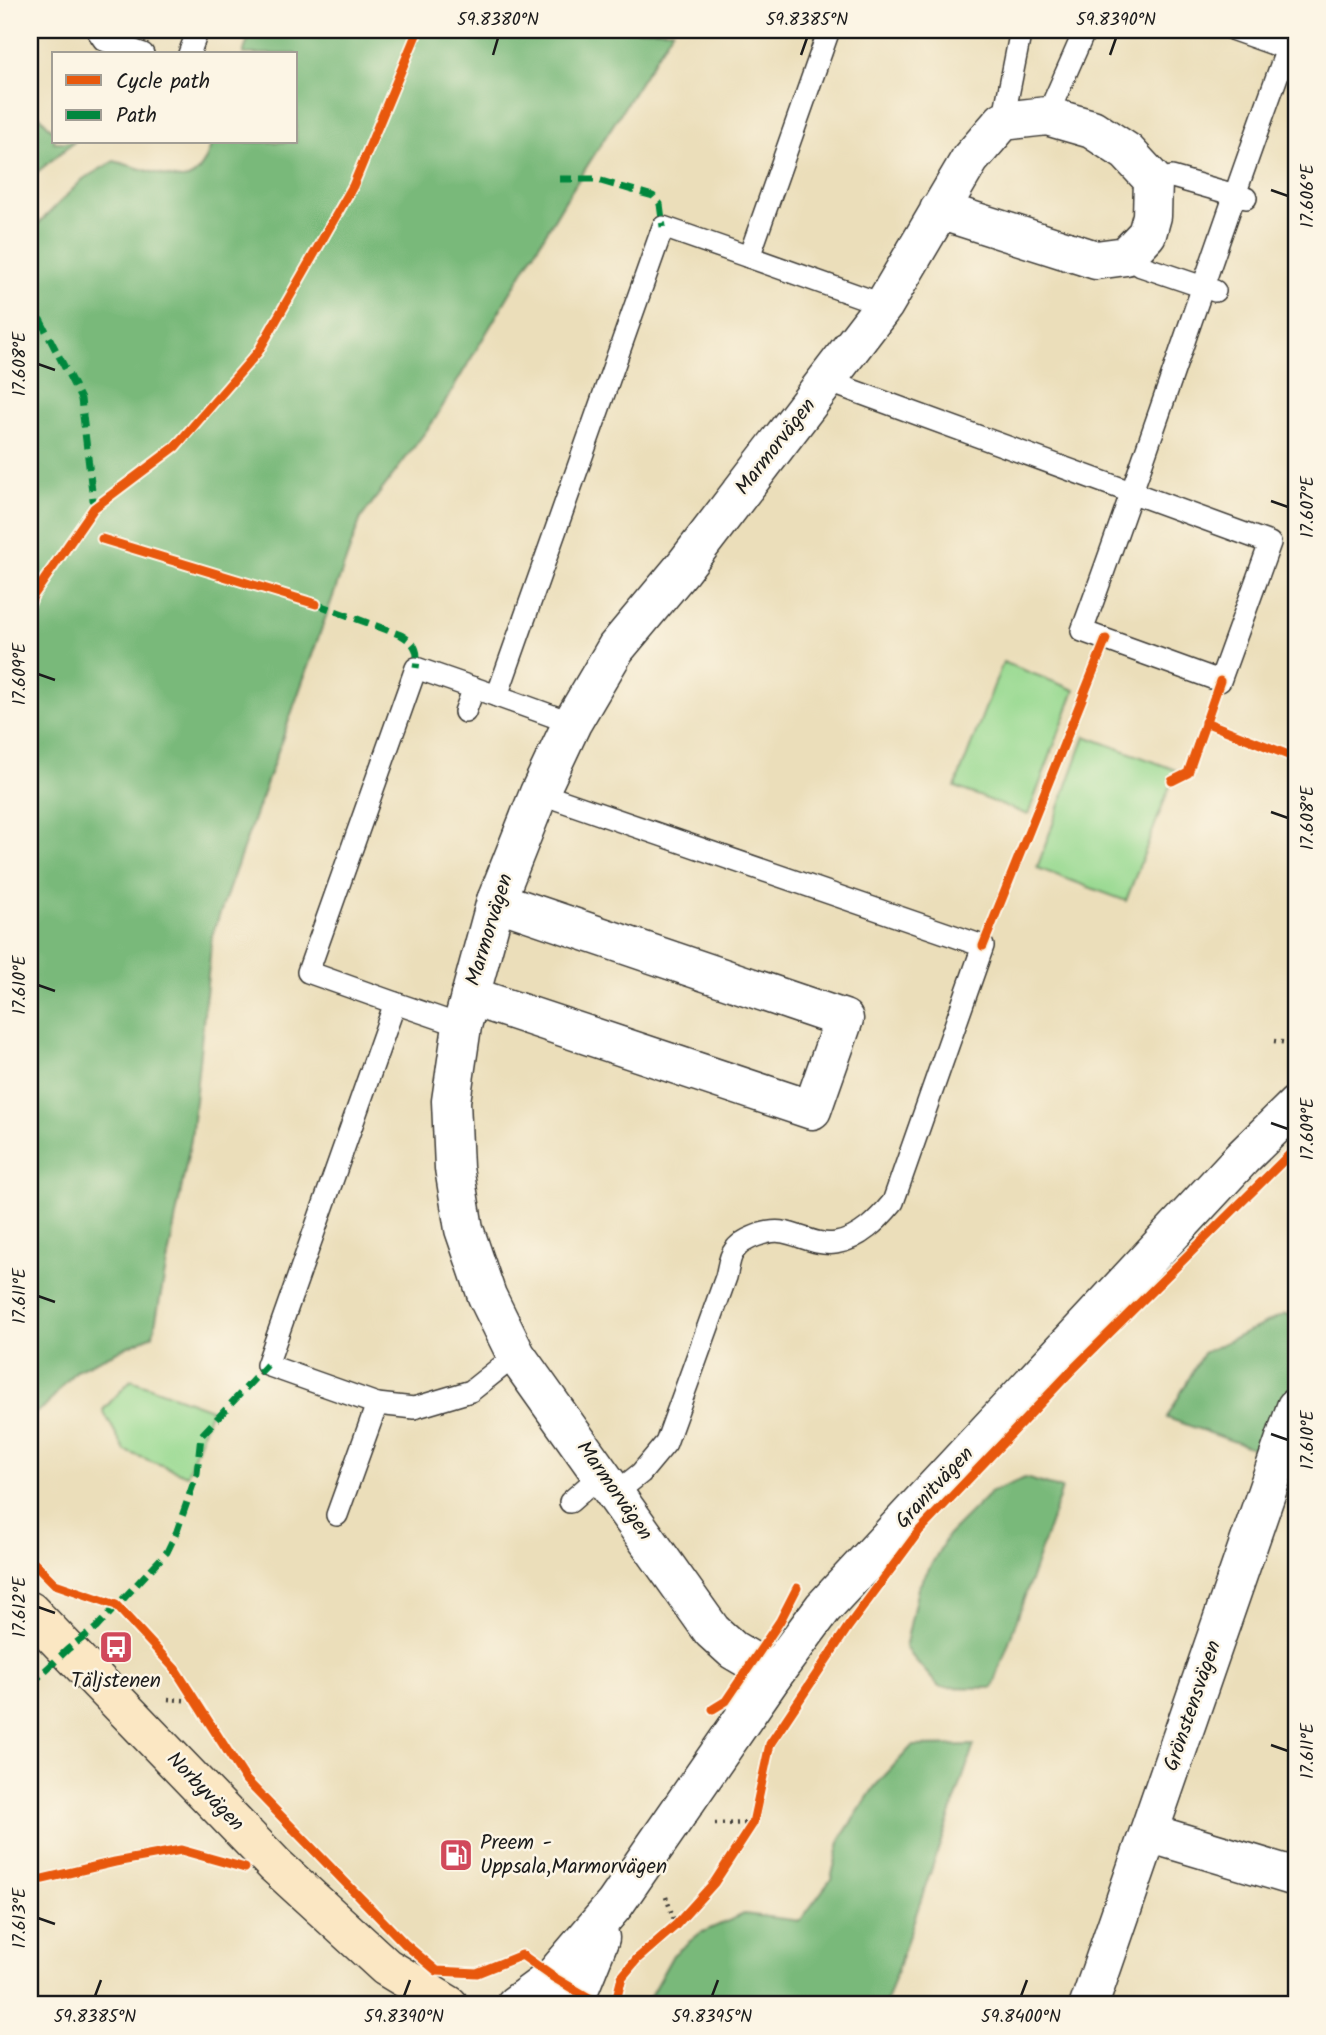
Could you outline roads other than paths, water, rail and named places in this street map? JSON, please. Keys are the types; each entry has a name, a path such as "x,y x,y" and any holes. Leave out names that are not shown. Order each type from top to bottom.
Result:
{"street":[{"path":"939,210 1088,259 1126,256 1147,234 1152,216 1153,180 1127,152 1092,129 1046,116 1003,121"},
{"name":"Marmorvägen","path":"774,1674 733,1650 712,1631 516,1355 487,1296 464,1229 454,1168 451,1101 466,1011 496,901 539,793 572,723 616,648 682,569 884,305 970,159 1003,121"},
{"path":"466,1011 812,1110 844,1019 496,901"},
{"name":"Granitvägen","path":"514,2005 553,1977 615,1904 774,1674 823,1608 1233,1168 1296,1105"},
{"name":"Grönstensvägen","path":"1089,2005 1296,1407"},
{"name":"Norbyvägen","path":"30,1611 275,1865 386,1968 449,2005"},
{"path":"1149,1833 1296,1877"},
{"name":"Granitvägen","path":"573,2005 615,1904"},
{"name":"Norbyvägen","path":"386,1968 411,2005"}],"lane":[{"path":"97,30 104,40 137,52"},
{"path":"189,52 198,30"},
{"path":"749,257 829,30"},
{"path":"1003,121 1021,30"},
{"path":"1046,116 1085,30"},
{"path":"827,381 1133,493 1270,543 1220,681 1082,631 1133,493 1208,288 1291,50 1234,30"},
{"path":"1153,180 1172,177 1241,196"},
{"path":"497,696 663,227 749,257 816,275 884,305"},
{"path":"1126,256 1141,266 1208,288"},
{"path":"466,1011 395,1003 370,984 308,972 416,668 572,723"},
{"path":"465,712 474,688"},
{"path":"539,793 983,946 893,1202 876,1222 859,1234 836,1243 814,1242 781,1231 756,1234 734,1250 666,1443 641,1473 570,1502"},
{"path":"395,1003 267,1365 377,1404 414,1408 471,1391 516,1355"},
{"path":"337,1515 377,1404"}],"place":[{"name":"Täljstenen","path":"116,1647"},
{"name":"Preem - Uppsala,Marmorvägen","path":"456,1855"}]}
